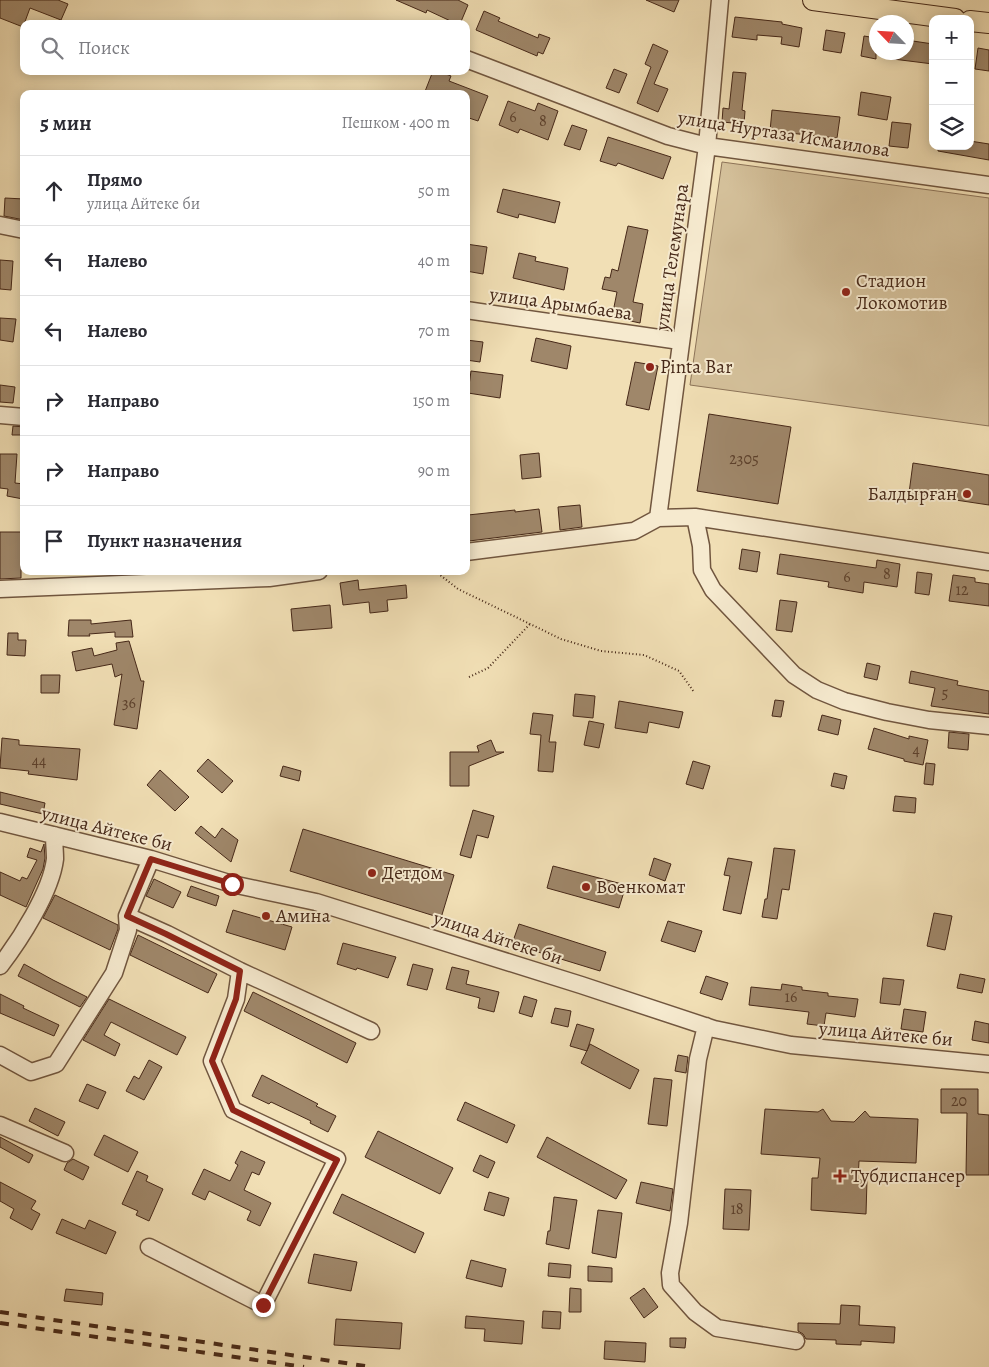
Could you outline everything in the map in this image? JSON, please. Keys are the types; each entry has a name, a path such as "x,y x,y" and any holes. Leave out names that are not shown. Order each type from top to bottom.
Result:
{"main road":[{"path":"813,0 929,16"},
{"path":"974,21 989,23"}],"street":[{"name":"улица Телемунара","path":"658,518 707,146 720,0"},
{"name":"улица Нуртаза Исмаилова","path":"470,61 668,136 707,146 989,185"},
{"path":"0,224 20,229"},
{"name":"улица Арымбаева","path":"470,311 680,341"},
{"path":"0,415 20,417"},
{"path":"695,517 701,546 702,570 713,590 794,675 817,690 844,701 929,720 989,726"},
{"path":"470,552 634,531 658,518 695,517 989,562"},
{"path":"0,589 272,576"},
{"name":"улица Айтеке би","path":"0,822 151,859 232,884 316,902 582,985 706,1026 791,1045 989,1064"},
{"path":"0,966 25,929 47,884 55,858 54,835"},
{"path":"0,1054 31,1072 56,1064 114,973 128,930 127,916 151,859"},
{"path":"127,916 240,971 371,1031"},
{"path":"149,1247 263,1305 337,1160 233,1110 212,1061 236,999 240,971"},
{"path":"706,1026 698,1059 680,1213 670,1273 671,1285 695,1312 717,1328 796,1341"},
{"path":"0,1125 65,1153"}],"path":[{"path":"440,575 458,589 561,639 601,651 644,655 679,671 694,692"},
{"path":"469,677 488,668 530,624"}],"shaded area":[{"name":"Стадион Локомотив","path":"722,162 989,198 989,426 690,385"}],"building":[{"path":"0,0 58,0 68,4 61,20 30,8 26,20 20,20 20,26 0,18"},
{"path":"396,0 458,0 468,5 462,20 448,20 427,10 426,13"},
{"path":"646,0 679,0 674,12"},
{"path":"484,11 500,18 498,21 538,38 539,34 550,38 543,54 538,52 537,56 476,30"},
{"path":"735,17 782,22 782,24 802,28 799,47 781,44 782,37 757,35 757,40 732,37"},
{"path":"826,30 845,33 841,53 823,50"},
{"path":"864,36 869,37 869,58 861,56"},
{"path":"914,41 929,43 929,64 901,60 914,60"},
{"path":"653,44 668,51 654,84 668,89 658,112 637,103 651,67 645,64"},
{"path":"978,48 989,50 989,71 975,69"},
{"path":"614,69 627,74 619,93 606,88"},
{"path":"733,72 746,73 742,110 745,111 744,124 722,122 723,108 729,109"},
{"path":"431,75 448,75 451,76 449,81 488,96 478,121 470,118 470,90 426,90"},
{"path":"861,92 891,97 887,120 858,115"},
{"path":"508,101 535,111 538,103 558,111 548,140 520,129 518,133 499,125"},
{"path":"772,110 840,117 837,138 770,131"},
{"path":"892,122 911,124 908,148 889,146"},
{"path":"572,125 587,130 580,150 564,145"},
{"path":"608,137 671,157 663,179 618,163 616,166 600,161"},
{"path":"974,142 989,144 989,160 938,151 974,150"},
{"path":"503,189 560,202 555,223 519,214 518,218 497,212"},
{"path":"5,198 20,199 20,219 4,216"},
{"path":"628,226 648,230 633,302 643,304 640,323 612,317 617,292 602,289 605,277 610,278 612,269 618,271"},
{"path":"470,245 487,247 483,274 470,272"},
{"path":"519,253 536,257 535,261 568,268 564,290 513,278"},
{"path":"0,260 13,261 11,290 0,289"},
{"path":"0,318 16,319 13,342 0,340"},
{"path":"536,338 571,346 567,369 531,361"},
{"path":"470,340 483,342 480,362 470,361"},
{"path":"635,362 658,366 649,410 626,405"},
{"path":"471,371 503,375 500,398 470,393"},
{"path":"0,385 15,387 13,403 0,402"},
{"path":"709,414 791,427 778,504 697,491"},
{"path":"13,426 20,427 20,435 12,435"},
{"path":"539,453 541,477 522,479 520,455"},
{"path":"0,454 17,454 15,483 20,484 20,498 7,496 8,489 0,488"},
{"path":"913,463 989,475 989,505 909,493"},
{"path":"580,505 582,527 560,530 558,507"},
{"path":"539,509 542,532 470,541 470,515 515,510 515,512"},
{"path":"0,532 20,532 21,578 0,579"},
{"path":"742,549 760,552 757,572 739,569"},
{"path":"780,554 876,568 877,560 900,564 897,587 864,582 863,593 828,587 829,582 777,574"},
{"path":"917,572 932,574 929,595 915,593"},
{"path":"953,575 975,578 975,582 989,584 989,606 949,601"},
{"path":"358,580 359,590 406,585 407,598 387,600 388,611 370,613 369,602 343,605 340,583"},
{"path":"780,600 797,602 792,632 776,630"},
{"path":"330,605 332,628 293,631 291,609"},
{"path":"69,620 91,620 91,624 131,620 133,637 115,637 115,632 89,634 90,636 68,636"},
{"path":"8,633 18,633 18,640 26,640 25,656 7,655"},
{"path":"129,641 141,681 144,681 137,729 114,725 122,674 115,677 112,664 76,671 72,652 92,648 94,656 117,650 116,643"},
{"path":"867,663 880,666 877,680 864,677"},
{"path":"911,671 958,681 957,685 989,691 989,714 931,706 935,688 909,683"},
{"path":"41,675 60,675 59,693 41,693"},
{"path":"575,694 595,696 593,718 573,716"},
{"path":"775,700 784,701 781,717 772,716"},
{"path":"619,701 683,712 679,728 649,722 647,733 615,728"},
{"path":"533,713 553,715 549,742 556,742 553,772 538,771 541,735 530,734"},
{"path":"822,715 841,720 838,735 818,730"},
{"path":"589,721 604,724 599,748 584,745"},
{"path":"874,728 909,739 909,736 928,740 923,765 868,749"},
{"path":"949,732 969,734 968,750 948,748"},
{"path":"2,738 19,740 19,745 80,749 77,780 28,774 29,771 0,768"},
{"path":"491,740 496,752 504,752 469,766 469,786 450,786 450,752 479,752 477,746"},
{"path":"208,759 233,781 222,793 197,771"},
{"path":"693,761 710,766 703,789 686,784"},
{"path":"926,763 935,764 933,785 924,784"},
{"path":"283,766 301,771 299,781 280,776"},
{"path":"160,770 189,797 175,811 147,785"},
{"path":"834,773 847,776 844,789 831,786"},
{"path":"0,792 45,803 43,814 0,804"},
{"path":"895,796 916,798 915,813 893,811"},
{"path":"473,810 494,816 488,838 477,835 471,858 460,855"},
{"path":"201,826 215,838 222,828 238,840 231,862 195,833"},
{"name":"Детдом","path":"303,829 454,875 441,918 290,871"},
{"path":"44,844 45,858 43,869 26,907 0,895 0,872 20,881 22,877 27,879 37,860 27,857 30,848 41,852"},
{"path":"774,848 795,850 789,890 782,889 777,919 762,917 765,899 767,899"},
{"path":"654,858 671,864 665,881 649,875"},
{"path":"728,858 752,862 741,914 723,910 730,876 724,875"},
{"name":"Военкомат","path":"553,866 626,885 619,908 547,888"},
{"path":"154,879 181,892 173,908 146,896"},
{"path":"191,886 219,896 216,906 187,896"},
{"path":"55,895 118,925 110,950 43,918"},
{"path":"233,910 292,927 285,950 226,932"},
{"path":"934,913 952,916 945,950 927,946"},
{"path":"668,921 702,931 695,952 661,941"},
{"path":"519,924 606,952 600,971 512,944"},
{"path":"138,935 217,974 208,993 130,955"},
{"path":"343,943 396,957 388,978 337,964"},
{"path":"24,964 87,997 80,1007 18,976"},
{"path":"413,964 433,969 427,990 407,985"},
{"path":"452,967 469,971 466,984 499,992 494,1012 478,1008 480,998 446,989"},
{"path":"960,974 985,979 982,993 957,988"},
{"path":"706,976 728,983 722,1000 700,993"},
{"path":"883,978 904,980 900,1005 880,1003"},
{"path":"782,984 802,987 802,990 828,993 828,996 858,999 855,1017 826,1013 824,1026 807,1024 809,1012 749,1005 751,987 781,990"},
{"path":"253,992 356,1043 347,1063 244,1011"},
{"path":"0,994 24,1006 23,1008 59,1025 54,1036 0,1013"},
{"path":"524,996 537,1000 532,1017 519,1013"},
{"path":"109,999 186,1037 177,1055 111,1022 104,1035 120,1044 115,1056 83,1040"},
{"path":"555,1008 571,1011 568,1027 551,1023"},
{"path":"904,1009 926,1012 923,1032 901,1029"},
{"path":"975,1021 989,1024 989,1043 972,1040"},
{"path":"577,1024 594,1029 587,1051 570,1046"},
{"path":"590,1044 639,1070 630,1089 581,1063"},
{"path":"678,1055 688,1057 686,1073 675,1071"},
{"path":"149,1060 162,1067 144,1100 126,1091 134,1076 139,1079"},
{"path":"262,1075 318,1104 316,1106 336,1116 328,1132 310,1123 311,1121 271,1102 269,1104 252,1096"},
{"path":"654,1078 672,1080 667,1126 648,1124"},
{"path":"87,1084 106,1092 98,1109 79,1101"},
{"path":"941,1089 978,1089 978,1114 989,1115 989,1175 966,1175 967,1113 941,1113"},
{"path":"465,1102 515,1125 507,1143 457,1120"},
{"path":"35,1108 65,1122 58,1136 29,1121"},
{"path":"765,1109 818,1112 823,1109 831,1121 854,1122 865,1111 870,1117 918,1119 916,1163 859,1161 858,1180 867,1180 866,1214 811,1210 812,1178 818,1178 820,1158 761,1154"},
{"path":"378,1131 453,1168 440,1194 365,1157"},
{"path":"104,1135 138,1152 128,1172 94,1155"},
{"path":"0,1137 33,1155 29,1163 0,1147"},
{"path":"547,1137 627,1180 616,1199 537,1157"},
{"path":"241,1151 265,1162 259,1175 252,1172 244,1190 271,1203 260,1226 247,1220 251,1211 209,1191 205,1200 192,1194 204,1169 230,1181 238,1165 235,1163"},
{"path":"480,1155 495,1162 488,1178 473,1171"},
{"path":"73,1159 89,1167 83,1180 64,1170 67,1163"},
{"path":"137,1171 148,1176 146,1181 163,1189 149,1221 136,1215 138,1211 122,1204"},
{"path":"0,1182 36,1201 31,1209 40,1214 32,1230 10,1218 14,1209 0,1201"},
{"path":"641,1182 673,1189 670,1211 636,1203"},
{"path":"725,1189 751,1190 749,1230 723,1229"},
{"path":"489,1192 509,1198 504,1216 484,1210"},
{"path":"342,1194 424,1233 415,1253 333,1213"},
{"path":"554,1197 577,1200 569,1249 546,1244 548,1231 550,1231"},
{"path":"598,1210 622,1213 616,1258 592,1253"},
{"path":"62,1219 85,1229 89,1220 116,1232 106,1254 56,1233"},
{"path":"314,1254 357,1262 351,1291 308,1283"},
{"path":"471,1260 506,1269 502,1287 466,1278"},
{"path":"549,1263 571,1265 570,1278 548,1276"},
{"path":"588,1266 612,1268 612,1282 588,1281"},
{"path":"570,1288 581,1289 581,1312 569,1312"},
{"path":"644,1288 658,1307 644,1318 630,1298"},
{"path":"66,1289 103,1293 102,1305 64,1301"},
{"path":"841,1305 860,1306 859,1325 895,1327 894,1343 861,1341 861,1345 836,1344 836,1340 806,1339 798,1331 798,1323 840,1324"},
{"path":"543,1311 561,1312 560,1329 542,1328"},
{"path":"466,1316 524,1321 522,1344 484,1341 485,1329 465,1328"},
{"path":"336,1319 402,1323 400,1349 334,1345"},
{"path":"670,1338 686,1338 685,1348 670,1347"},
{"path":"605,1341 646,1343 645,1362 604,1359"}],"railway":[{"path":"0,1312 372,1367"},
{"path":"0,1323 304,1367"}],"place":[{"name":"Стадион Локомотив","path":"846,292"},
{"name":"Pinta Bar","path":"650,367"},
{"name":"Балдырған","path":"967,494"},
{"name":"Детдом","path":"372,873"},
{"name":"Военкомат","path":"586,887"},
{"name":"Амина","path":"266,916"},
{"name":"Тубдиспансер","path":"840,1176"}],"route":[{"path":"232,884 151,859 127,916 240,971 236,999 212,1061 233,1110 337,1160 263,1305"}]}
